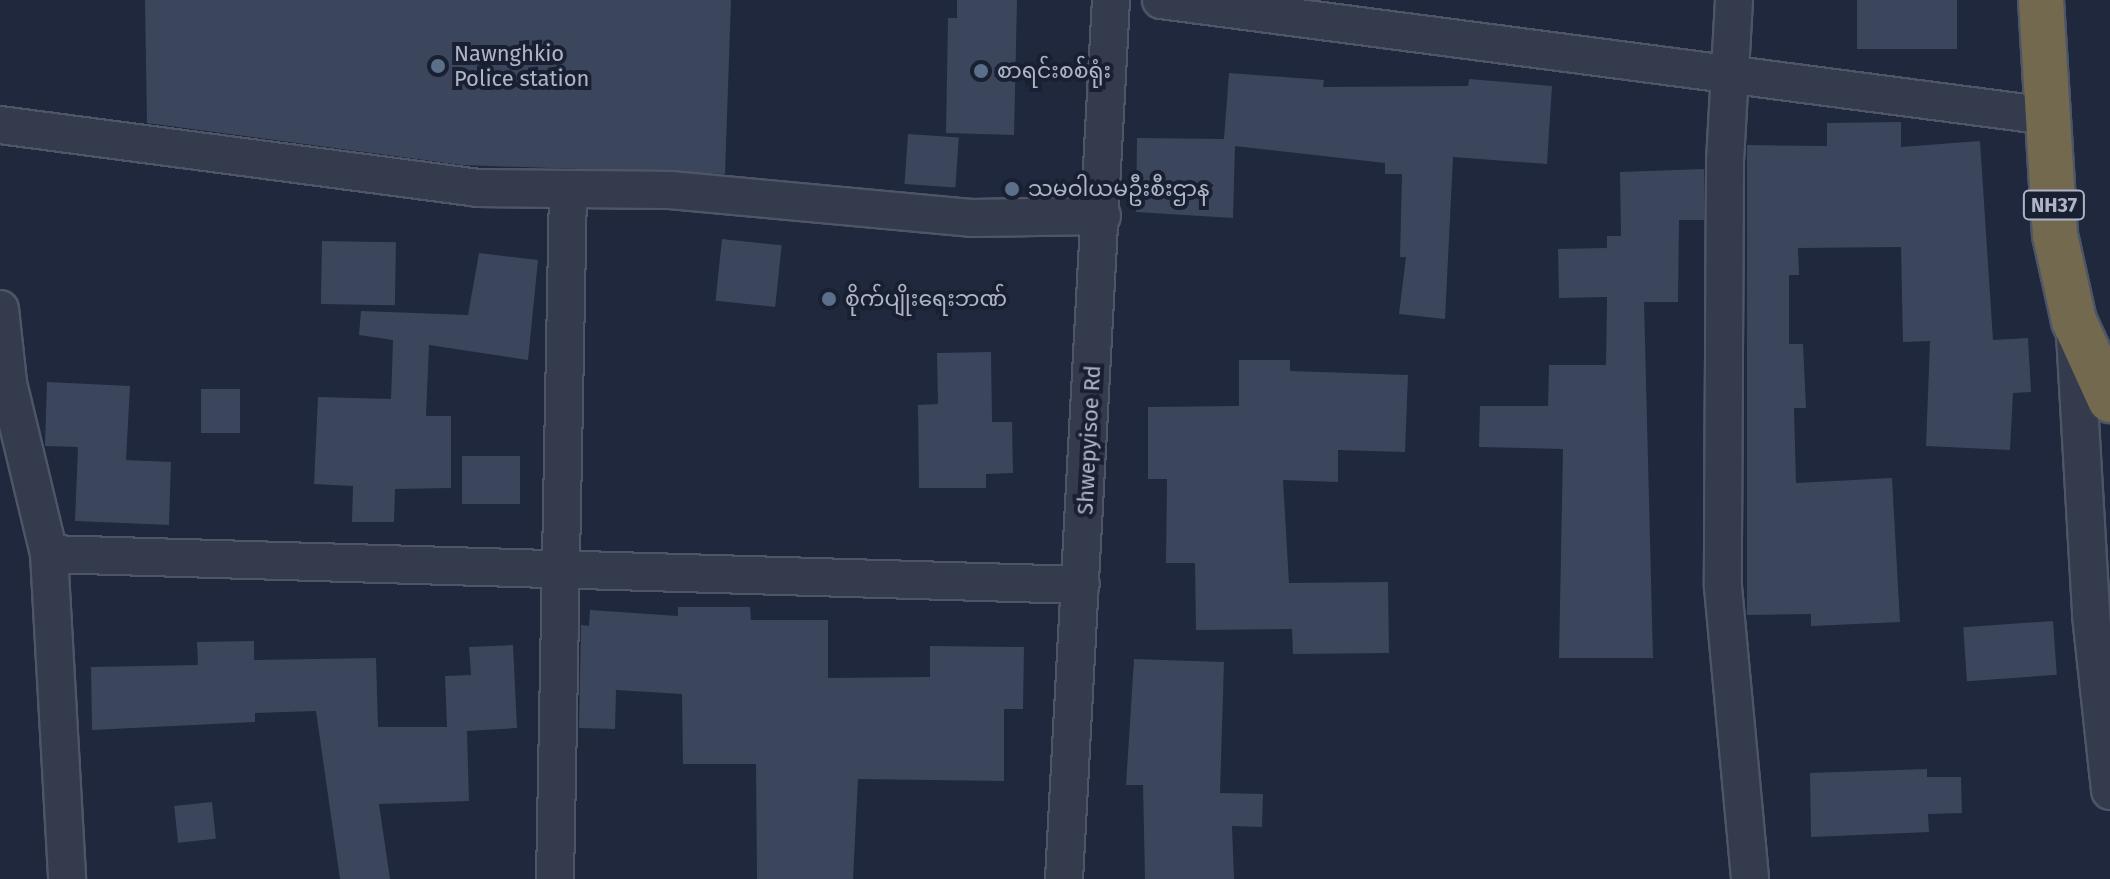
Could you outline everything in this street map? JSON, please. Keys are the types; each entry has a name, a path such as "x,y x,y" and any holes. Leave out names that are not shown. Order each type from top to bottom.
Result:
{"highway":[{"name":"NH37","path":"2041,0 2055,235 2074,321 2110,400"}],"street":[{"name":"Shwepyisoe Rd","path":"1064,879 1102,216 1111,0"},
{"path":"1161,0 2048,116"},
{"path":"1734,0 1730,75 1723,587 1750,879"},
{"path":"0,125 289,167 476,188 670,190 972,218 1102,216"},
{"path":"555,879 558,571 568,189"},
{"path":"0,309 8,383 49,554 67,879"},
{"path":"2074,321 2091,615 2110,791"},
{"path":"49,554 1081,585"}],"building":[{"name":"Nawnghkio Police station","path":"145,0 731,0 725,174 462,165 147,123"},
{"path":"957,0 1017,0 1014,135 946,133 948,18 957,18"},
{"path":"1857,0 1957,0 1957,49 1857,49"},
{"path":"1229,73 1324,80 1323,87 1468,86 1469,79 1552,86 1547,164 1453,157 1445,319 1399,314 1406,257 1400,257 1402,174 1385,174 1385,163 1235,146 1233,218 1136,212 1137,138 1224,139"},
{"path":"1901,122 1901,147 1980,141 1993,340 2028,338 2031,392 2013,393 2010,450 1926,446 1930,341 1903,342 1901,247 1798,248 1799,275 1789,275 1789,344 1803,344 1806,408 1794,408 1796,483 1892,478 1900,622 1811,626 1811,614 1747,615 1747,145 1827,146 1827,123"},
{"path":"908,134 959,138 955,187 905,184"},
{"path":"1704,169 1704,220 1679,220 1678,302 1644,302 1653,658 1559,658 1563,449 1479,447 1480,406 1548,406 1549,365 1606,365 1607,297 1559,298 1558,249 1607,248 1607,236 1621,236 1620,172"},
{"path":"722,239 782,245 775,307 716,301"},
{"path":"322,241 396,242 395,305 321,304"},
{"path":"479,253 538,260 528,360 429,345 426,416 451,416 451,488 395,489 394,522 352,522 353,486 314,484 318,397 391,399 393,340 359,335 361,311 468,315"},
{"path":"991,352 992,422 1012,422 1013,473 986,474 986,488 919,488 918,405 938,404 937,353"},
{"path":"1239,360 1290,360 1290,371 1408,375 1405,452 1338,450 1338,482 1283,480 1289,583 1388,582 1389,653 1293,654 1292,629 1196,630 1195,563 1166,563 1167,479 1148,479 1148,407 1239,406"},
{"path":"47,382 130,386 126,460 171,462 169,525 75,521 78,447 45,446"},
{"path":"201,389 240,389 240,433 201,433"},
{"path":"462,456 520,456 520,504 462,504"},
{"path":"678,607 750,607 751,620 828,620 828,678 930,677 930,646 1024,647 1023,709 1004,709 1004,781 858,779 853,879 757,879 756,764 683,764 682,694 616,690 615,729 579,728 581,625 589,626 590,610 678,616"},
{"path":"2053,621 2057,675 1967,681 1963,627"},
{"path":"254,641 254,660 376,658 378,727 447,727 445,676 471,675 469,647 513,645 517,728 467,731 469,801 379,804 390,879 340,879 316,711 255,713 255,722 92,730 91,667 198,665 197,642"},
{"path":"1134,659 1224,662 1220,793 1263,794 1262,827 1232,826 1234,879 1145,879 1143,785 1126,785"},
{"path":"1927,769 1927,777 1961,777 1962,813 1928,814 1929,832 1811,837 1810,773"},
{"path":"212,802 216,839 178,843 174,806"}],"place":[{"name":"Nawnghkio Police station","path":"438,66"},
{"name":"စာရင်းစစ်ရုံး","path":"981,71"},
{"name":"သမဝါယမဦးစီးဌာန","path":"1012,189"},
{"name":"စိုက်ပျိုးရေးဘဏ်","path":"829,299"}]}
